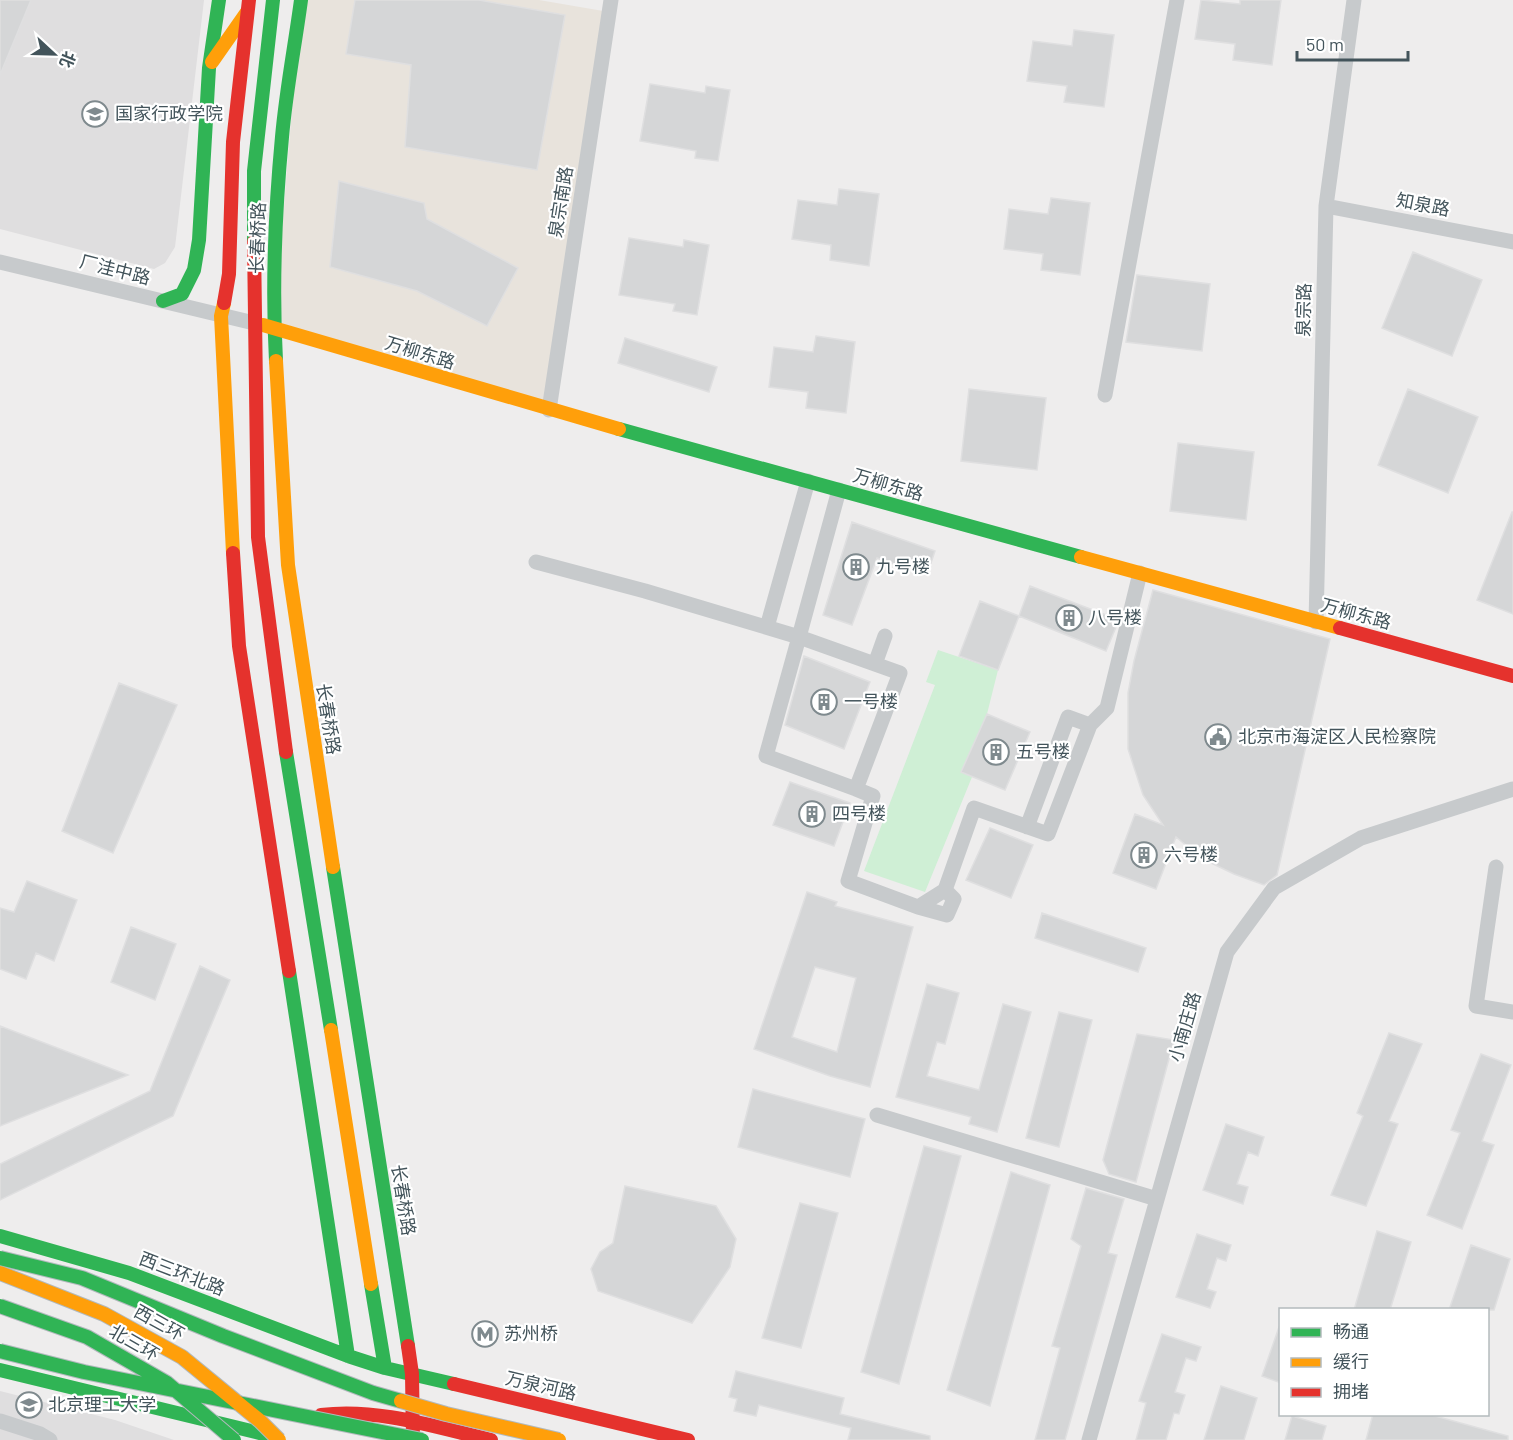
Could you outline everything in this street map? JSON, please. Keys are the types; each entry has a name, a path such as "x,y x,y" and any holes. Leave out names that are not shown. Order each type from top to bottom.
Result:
{"main road":[{"path":"163,302 182,294 194,270 199,240 209,68 219,0"},
{"name":"长春桥路","path":"273,0 254,171 258,537 281,718 385,1368 412,1440"},
{"name":"长春桥路","path":"301,0 282,135 275,231 274,328 288,565 412,1374 406,1421"},
{"path":"209,68 248,6"},
{"name":"长春桥路","path":"248,6 233,142 229,274 221,316 231,532 239,646 348,1356 342,1411 345,1440"},
{"name":"万柳东路","path":"254,323 549,410 1513,676"},
{"path":"281,718 303,673"},
{"path":"298,1119 297,1108 304,1064"},
{"name":"西三环北路","path":"0,1236 129,1273 331,1344 348,1356 385,1368"},
{"path":"0,1258 82,1278 223,1336 373,1393 446,1414 560,1440"},
{"name":"西三环","path":"0,1273 104,1314 182,1356 260,1420 279,1440"},
{"name":"北三环","path":"0,1306 87,1337 167,1383 234,1440"},
{"path":"0,1350 84,1372 422,1440"},
{"name":"万泉河路","path":"385,1368 688,1440"},
{"path":"0,1370 268,1437 289,1440"},
{"path":"534,1440 541,1428 563,1410"},
{"path":"247,1430 342,1411 406,1421 491,1440"},
{"path":"405,1440 406,1421"}],"street":[{"name":"泉宗南路","path":"549,410 611,0"},
{"path":"1105,395 1177,0"},
{"name":"泉宗路","path":"1316,622 1326,206 1354,0"},
{"name":"知泉路","path":"1326,206 1513,242"},
{"name":"厂洼中路","path":"0,262 254,323"},
{"path":"766,627 808,481"},
{"path":"839,490 765,756 873,796 848,881 918,907 947,915 954,899 945,890"},
{"path":"536,562 645,591 799,637 900,673 856,789"},
{"path":"918,907 945,890 974,808 1048,834 1090,725 1107,708 1140,573"},
{"path":"875,664 885,636"},
{"path":"1027,827 1068,717 1090,725"},
{"name":"小南庄路","path":"1089,1440 1227,952 1274,888 1361,838 1513,789"},
{"path":"1496,867 1476,1006 1513,1012"},
{"path":"877,1115 1157,1199"},
{"path":"0,1420 50,1440"}],"shaded area":[{"name":"国家行政学院","path":"0,0 204,0 175,247 165,263 154,269 0,229"},
{"path":"301,0 539,0 609,12 549,410 274,328"},
{"name":"北京理工大学","path":"0,1391 115,1420 174,1440 0,1440"}],"green space":[{"path":"938,650 998,670 987,714 961,772 972,777 925,892 864,871 935,685 926,682"}],"building":[{"path":"0,0 31,0 0,75"},
{"path":"355,0 479,0 565,15 537,170 405,147 411,65 346,54"},
{"path":"1201,0 1240,4 1240,0 1281,0 1272,65 1233,60 1235,44 1195,39"},
{"path":"1074,30 1114,35 1104,107 1064,102 1067,86 1027,81 1033,41 1072,46"},
{"path":"650,84 705,93 706,86 730,90 718,161 695,158 696,151 640,141"},
{"path":"339,181 424,203 427,219 518,268 487,326 417,291 330,267"},
{"path":"839,189 879,194 869,266 830,260 831,245 792,239 798,200 837,205"},
{"path":"1051,198 1090,203 1080,275 1041,270 1043,254 1004,249 1009,209 1048,214"},
{"path":"629,238 683,247 684,240 709,245 697,315 673,311 675,304 619,295"},
{"path":"1413,252 1482,280 1452,356 1382,328"},
{"path":"1137,275 1210,284 1202,351 1126,342"},
{"path":"816,336 855,342 846,413 806,408 808,392 769,387 774,347 813,352"},
{"path":"625,338 717,367 709,392 618,363"},
{"path":"969,389 1046,398 1037,470 961,461"},
{"path":"1408,389 1478,417 1448,493 1378,465"},
{"path":"1178,443 1254,452 1246,520 1170,511"},
{"path":"1513,512 1513,614 1477,600"},
{"name":"九号楼","path":"852,522 935,551 927,575 877,558 852,625 823,615"},
{"name":"八号楼","path":"1030,586 1119,620 1106,651 1019,616"},
{"name":"北京市海淀区人民检察院","path":"1153,590 1330,639 1277,875 1264,885 1203,859 1176,837 1156,889 1113,873 1135,814 1163,825 1143,795 1128,749 1128,693"},
{"path":"980,601 1019,616 998,670 959,656"},
{"name":"一号楼","path":"804,656 870,682 844,749 785,725"},
{"path":"119,683 177,705 113,853 62,831"},
{"name":"五号楼","path":"987,714 1030,732 1005,790 961,772"},
{"name":"四号楼","path":"790,782 850,803 834,846 773,825"},
{"path":"990,828 1033,845 1011,898 966,880"},
{"path":"27,881 77,900 54,961 36,953 26,979 0,969 0,908 14,912"},
{"path":"807,892 837,902 835,906 913,927 870,1087 830,1076 754,1049","holes":["815,967 856,978 837,1052 792,1037"]},
{"path":"1042,913 1146,948 1138,972 1035,938"},
{"path":"131,927 176,944 155,1000 111,982"},
{"path":"200,966 230,980 173,1116 0,1200 0,1164 150,1091"},
{"path":"927,984 959,993 945,1044 937,1042 927,1076 979,1090 1003,1004 1031,1012 997,1132 969,1124 971,1117 896,1097"},
{"path":"1059,1012 1092,1020 1059,1147 1026,1138"},
{"path":"0,1026 128,1075 0,1126"},
{"path":"1389,1033 1422,1044 1389,1121 1398,1124 1366,1206 1331,1195 1363,1116 1357,1113"},
{"path":"1137,1034 1174,1040 1136,1182 1109,1174 1103,1160"},
{"path":"1481,1054 1511,1065 1482,1141 1494,1145 1462,1229 1427,1215 1460,1133 1451,1130"},
{"path":"753,1089 865,1119 850,1177 738,1147"},
{"path":"1226,1124 1264,1137 1258,1156 1248,1152 1237,1184 1248,1187 1243,1204 1203,1190"},
{"path":"924,1146 961,1156 899,1384 861,1372"},
{"path":"1011,1172 1050,1185 990,1406 947,1390"},
{"path":"625,1186 716,1206 736,1239 730,1267 692,1323 598,1291 591,1269 600,1252 613,1243"},
{"path":"1086,1188 1124,1199 1108,1253 1117,1255 1065,1440 1035,1440 1060,1348 1052,1346 1081,1246 1071,1239"},
{"path":"800,1203 838,1213 801,1348 762,1338"},
{"path":"1377,1231 1411,1242 1391,1308 1355,1308"},
{"path":"1197,1234 1231,1245 1226,1261 1217,1258 1207,1289 1216,1292 1210,1308 1176,1297"},
{"path":"1471,1245 1510,1259 1494,1310 1450,1308"},
{"path":"1279,1327 1279,1382 1262,1376"},
{"path":"1162,1334 1201,1347 1196,1361 1186,1358 1175,1392 1185,1395 1179,1414 1174,1413 1166,1440 1136,1440 1146,1403 1139,1401"},
{"path":"736,1371 844,1398 840,1414 930,1436 930,1440 848,1440 851,1428 759,1405 756,1416 734,1411 737,1399 729,1397"},
{"path":"1221,1386 1257,1398 1244,1440 1204,1440"},
{"path":"1292,1416 1326,1426 1322,1440 1285,1440"},
{"path":"1372,1416 1435,1416 1508,1436 1508,1440 1366,1440"}],"traffic: fast":[{"path":"163,301 182,294 194,270 199,240 209,68 219,0"},
{"path":"254,242 254,171 273,0"},
{"path":"276,361 274,277 278,193 286,103 301,0"},
{"path":"619,429 1081,557"},
{"path":"286,752 331,1030"},
{"path":"333,867 408,1346"},
{"path":"289,971 348,1356"},
{"path":"0,1236 129,1273 348,1356 385,1368 454,1384"},
{"path":"0,1258 82,1278 223,1336 373,1393 401,1401"},
{"path":"371,1284 385,1368"},
{"path":"0,1306 87,1337 167,1383 234,1440"},
{"path":"0,1351 84,1372 422,1440"},
{"path":"0,1370 276,1437"}],"traffic: slow":[{"path":"212,62 247,12"},
{"path":"224,303 221,316 233,553"},
{"path":"263,325 619,429"},
{"path":"276,361 288,565 333,867"},
{"path":"1081,557 1340,628"},
{"path":"331,1030 371,1284"},
{"path":"0,1273 104,1314 182,1357 260,1421 279,1440"},
{"path":"401,1401 446,1414 559,1440"}],"traffic: jam":[{"path":"224,303 229,274 233,142 249,0"},
{"path":"254,242 258,537 286,752"},
{"path":"233,553 239,646 289,971"},
{"path":"1340,628 1513,676"},
{"path":"408,1346 412,1374 413,1440"},
{"path":"454,1384 688,1440"},
{"path":"321,1415 386,1416 491,1440"}],"place":[{"name":"国家行政学院","path":"95,114"},
{"name":"九号楼","path":"856,567"},
{"name":"八号楼","path":"1069,618"},
{"name":"一号楼","path":"824,702"},
{"name":"北京市海淀区人民检察院","path":"1218,737"},
{"name":"五号楼","path":"996,752"},
{"name":"四号楼","path":"812,814"},
{"name":"六号楼","path":"1144,855"},
{"name":"苏州桥","path":"485,1334"},
{"name":"北京理工大学","path":"29,1405"}]}
